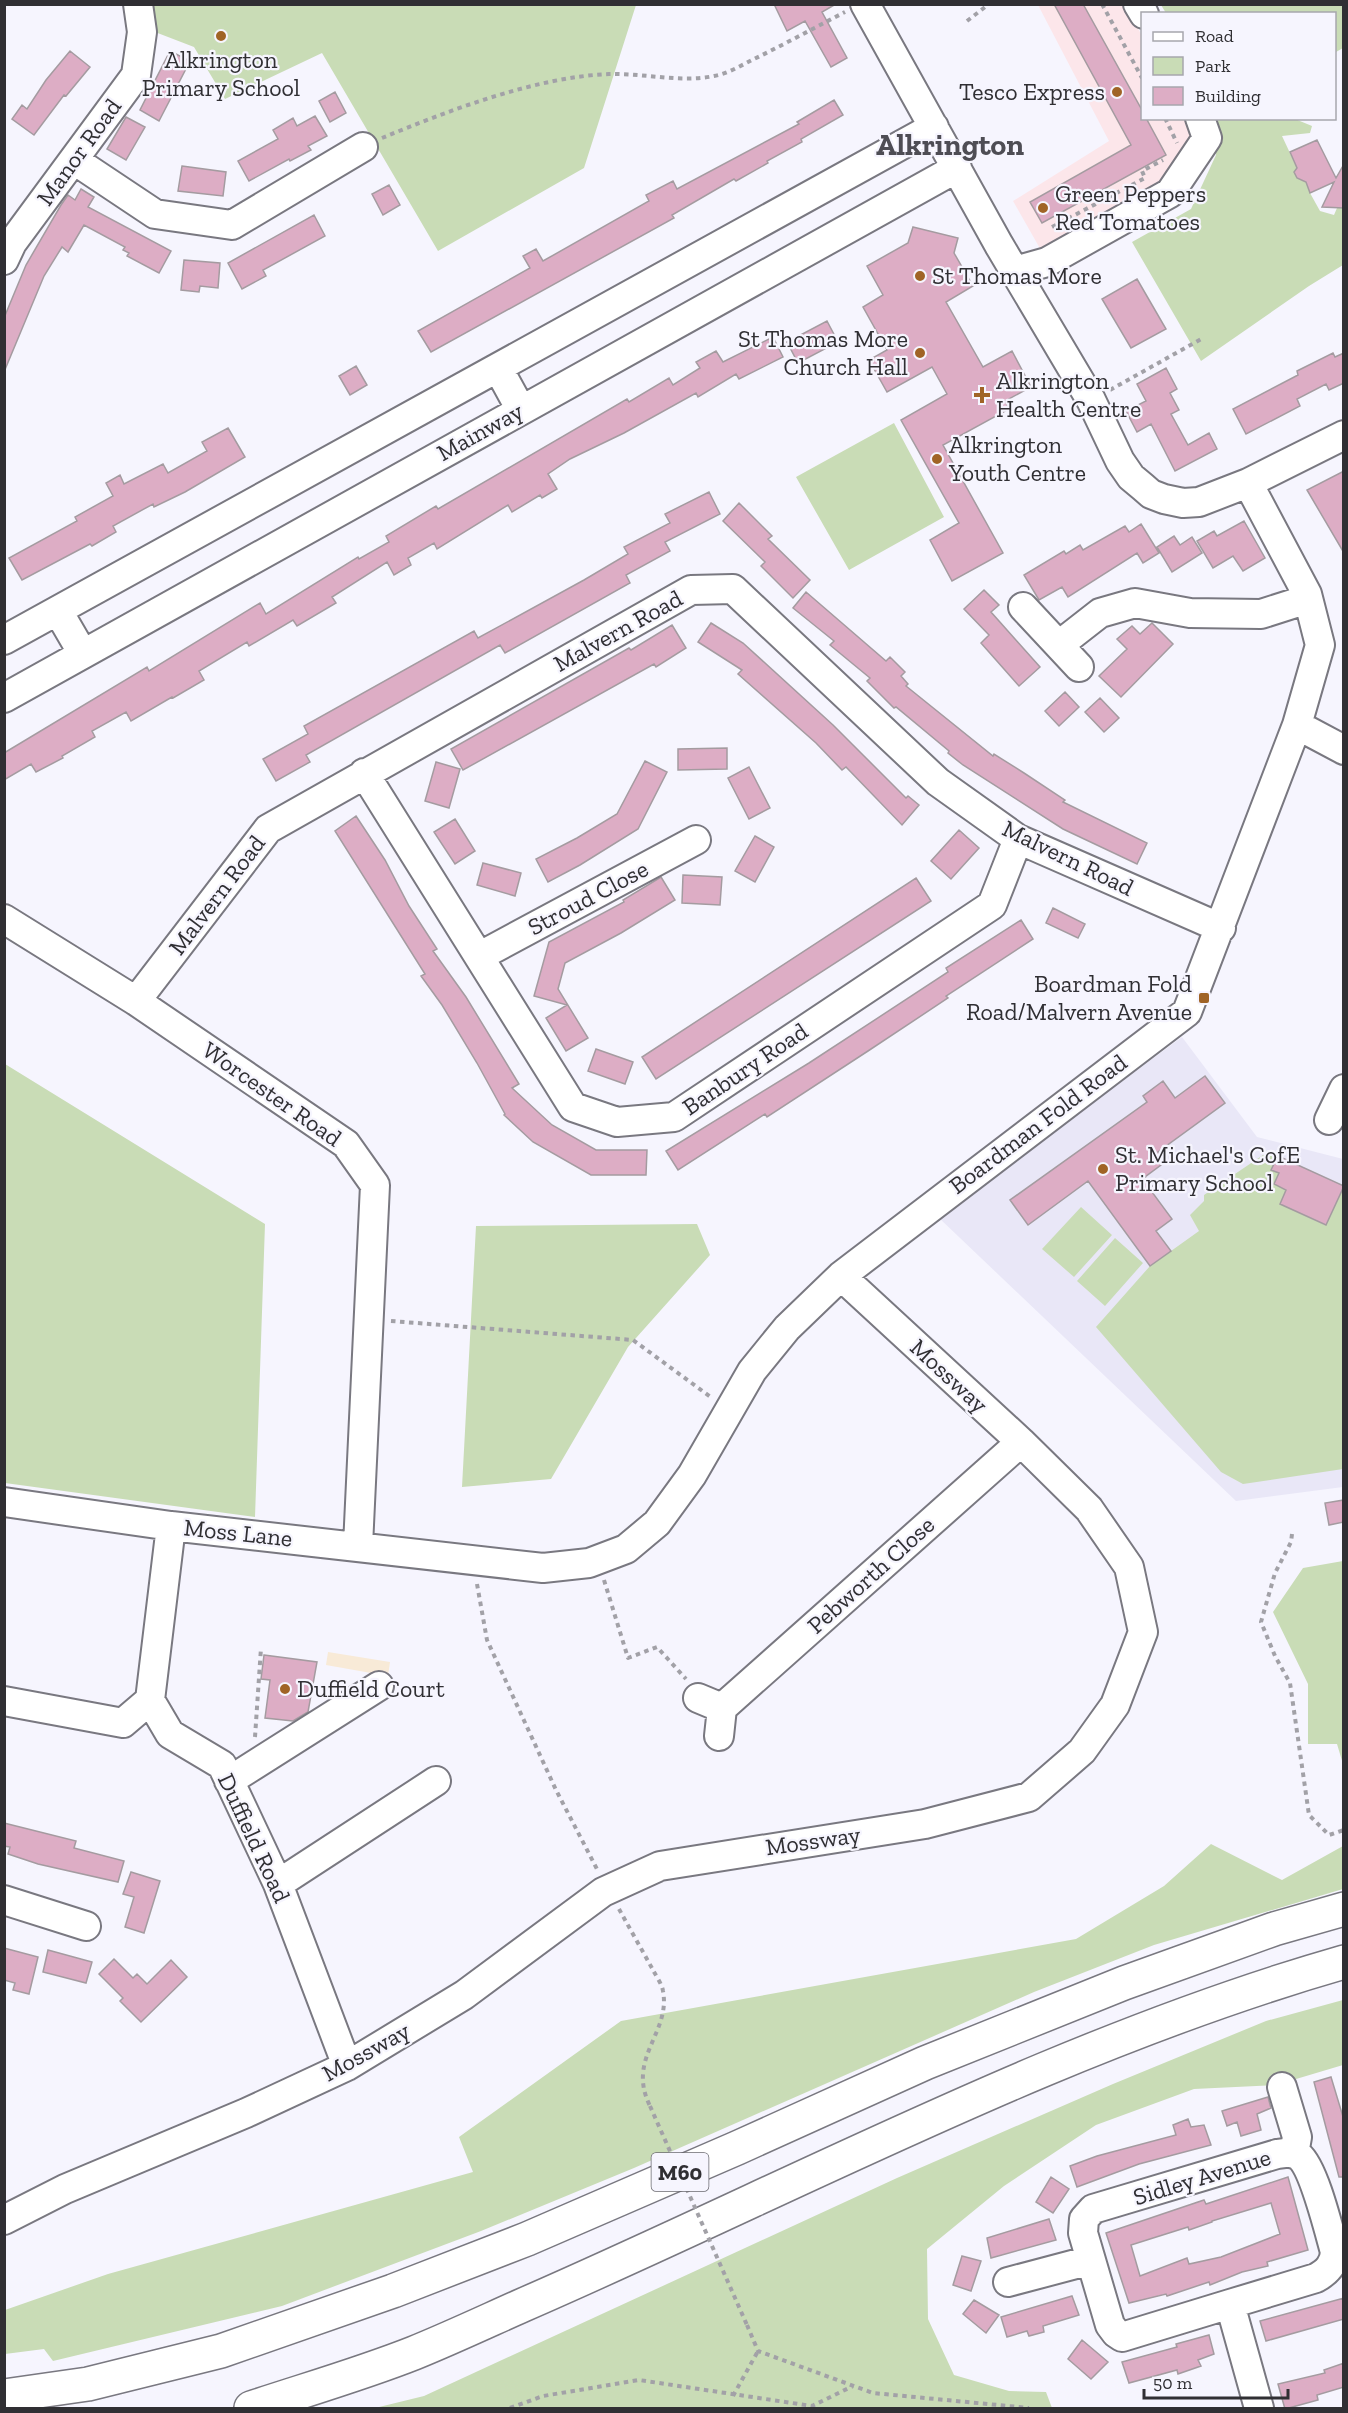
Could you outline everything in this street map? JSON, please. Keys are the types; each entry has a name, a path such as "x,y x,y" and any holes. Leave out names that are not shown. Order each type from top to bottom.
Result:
{"highway":[{"name":"M60","path":"4,2396 88,2384 221,2351 393,2291 528,2239 925,2063 1035,2018 1263,1933 1344,1910"},
{"name":"M60","path":"251,2409 413,2353 579,2281 941,2113 1131,2034 1286,1979 1344,1962"}],"street":[{"name":"Manor Road","path":"4,260 12,243 136,75 142,32 138,4"},
{"path":"857,7 934,128 1091,400 1120,461 1131,477 1151,494 1183,503 1199,502 1248,483 1344,435"},
{"path":"1015,271 1047,262 1170,193 1207,138 1201,120"},
{"name":"Mainway","path":"7,632 58,611 934,128"},
{"path":"74,160 155,214 232,225 363,147"},
{"name":"Mainway","path":"4,698 957,168"},
{"path":"498,368 521,410"},
{"name":"Boardman Fold Road","path":"473,1559 543,1568 588,1563 626,1549 657,1523 692,1475 759,1362 787,1328 841,1276 1187,1012 1297,725 1320,645 1308,599 1248,483"},
{"name":"Malvern Road","path":"136,1001 268,829 691,590 733,589 938,782 1018,839 1221,928"},
{"path":"1059,645 1100,613 1135,603 1190,613 1261,614 1308,599"},
{"path":"1023,607 1079,667"},
{"path":"58,611 83,654"},
{"path":"1297,725 1344,750"},
{"name":"Banbury Road","path":"364,773 573,1107 617,1122 674,1117 993,905 1018,839"},
{"name":"Stroud Close","path":"480,956 696,840"},
{"name":"Worcester Road","path":"4,919 136,1001 346,1144 375,1185 358,1546"},
{"path":"1329,1120 1344,1089"},
{"name":"Mossway","path":"4,2220 65,2189 246,2113 347,2066 464,1995 609,1890 660,1866 925,1824 1029,1797 1082,1751 1114,1705 1143,1632 1129,1567 1089,1509 1021,1442 841,1276"},
{"name":"Pebworth Close","path":"710,1703 1021,1442"},
{"name":"Moss Lane","path":"4,1502 171,1526 473,1559"},
{"path":"4,1701 123,1723 150,1700 171,1526"},
{"path":"229,1781 379,1686"},
{"name":"Duffield Road","path":"150,1700 170,1734 222,1765 278,1884 347,2066"},
{"path":"710,1703 719,1736"},
{"path":"278,1884 436,1781"},
{"path":"4,1900 87,1930"},
{"path":"1282,2087 1297,2137 1294,2154"},
{"name":"Sidley Avenue","path":"1091,2260 1082,2225 1087,2214 1093,2210 1277,2154 1288,2152 1294,2154 1304,2161 1310,2173 1335,2252 1334,2260 1324,2274 1316,2278 1230,2304"},
{"path":"1008,2282 1091,2260 1110,2325 1122,2337 1230,2304 1259,2409"}],"path":[{"path":"967,21 989,4"},
{"path":"1102,4 1141,74"},
{"path":"363,147 424,120 553,81 609,74 684,78 713,77 857,7"},
{"path":"1166,120 1181,150"},
{"path":"1052,227 1145,178 1142,171 1165,159"},
{"path":"1091,400 1203,338"},
{"path":"368,1331 382,1332 383,1320 470,1325 633,1340 729,1411"},
{"path":"1292,1534 1291,1542 1275,1573 1261,1622 1275,1656 1290,1683 1309,1815 1329,1835 1344,1830"},
{"path":"473,1559 487,1640 556,1790 663,1990 662,2018 646,2056 643,2076 644,2093 758,2351 873,2393 1029,2409"},
{"path":"598,1559 627,1658 657,1647 710,1703"},
{"path":"254,1766 261,1648"},
{"path":"733,2396 758,2351"},
{"path":"510,2409 543,2396 639,2380 733,2396 812,2406 854,2386"}],"shaded area":[{"path":"1038,5 1126,5 1141,34 1141,120 1188,120 1193,129 1184,161 1153,196 1046,259 1013,201 1109,141"},
{"path":"1182,1037 1257,1137 1343,1159 1343,1487 1236,1501 938,1217"},
{"path":"328,1652 390,1662 388,1676 326,1665"}],"green space":[{"path":"152,5 636,5 584,168 438,251 322,53 225,99 194,47 155,32"},
{"path":"1161,5 1343,5 1343,48 1336,52 1336,12 1165,12"},
{"path":"1213,120 1297,120 1312,126 1310,133 1282,136 1297,168 1294,172 1297,178 1301,180 1309,176 1310,193 1320,211 1334,215 1337,208 1343,208 1343,265 1201,361 1132,242 1191,209 1216,155"},
{"path":"894,423 944,517 849,570 796,477"},
{"path":"5,1064 265,1224 255,1517 5,1483"},
{"path":"1263,1155 1278,1156 1271,1169 1279,1173 1286,1190 1280,1204 1325,1225 1343,1188 1343,1469 1243,1484 1221,1472 1096,1327 1150,1266 1199,1231 1190,1215 1204,1201 1204,1195"},
{"path":"1081,1207 1112,1235 1074,1277 1042,1249"},
{"path":"697,1224 710,1255 628,1347 551,1479 462,1487 476,1226"},
{"path":"1115,1238 1143,1263 1105,1306 1077,1281"},
{"path":"1344,1561 1343,1764 1337,1744 1308,1744 1308,1684 1273,1612 1303,1568"},
{"path":"1211,1844 1282,1880 1343,1846 1343,1889 1154,1945 1034,1992 634,2168 481,2231 282,2306 53,2361 44,2349 5,2354 5,2310 108,2274 473,2172 459,2137 621,2021 1076,1939 1164,1886"},
{"path":"1343,2000 1343,2065 1276,2085 1194,2089 1096,2125 1004,2186 927,2249 928,2319 954,2375 1009,2391 1046,2392 1052,2408 375,2408 424,2396 897,2178 1113,2084 1266,2021"}],"building":[{"path":"774,4 836,4 822,12 847,58 831,67 805,21 787,31"},
{"path":"1054,4 1083,4 1141,108 1141,120 1147,120 1166,155 1042,223 1030,202 1131,145"},
{"path":"70,51 90,67 66,96 64,95 34,135 12,119 22,105 27,109 46,80"},
{"path":"170,51 190,61 159,121 140,110"},
{"path":"335,92 346,113 330,122 319,101"},
{"path":"834,100 843,115 801,139 802,142 767,161 768,163 736,181 734,179 672,215 674,218 431,352 418,331 530,268 523,256 536,249 543,261 649,201 646,195 673,181 677,189 799,124 797,122"},
{"path":"315,116 327,136 308,146 311,150 249,181 238,161 278,139 273,130 293,118 297,126"},
{"path":"126,117 145,127 126,160 107,149"},
{"path":"1317,140 1336,178 1344,164 1344,208 1322,207 1334,182 1310,193 1306,182 1297,178 1294,172 1297,168 1290,152"},
{"path":"182,166 226,172 223,196 178,191"},
{"path":"389,185 400,205 383,215 372,194"},
{"path":"81,189 94,197 88,207 171,251 159,273 127,256 129,253 123,250 125,247 84,225 68,252 62,247 44,276 4,372 4,318 26,265 68,195 75,200"},
{"path":"314,215 325,236 263,270 266,276 242,289 228,263"},
{"path":"913,227 958,238 954,253 973,286 946,302 983,367 1012,351 1031,387 1005,401 1009,409 943,445 1003,553 952,581 930,540 959,523 901,420 947,394 932,367 887,392 869,360 887,350 863,307 883,295 867,266 908,243"},
{"path":"184,260 220,263 218,288 200,286 199,292 181,290"},
{"path":"1137,279 1166,329 1131,348 1102,299"},
{"path":"827,321 838,342 798,363 787,342"},
{"path":"773,337 783,357 739,379 736,374 698,397 696,393 624,433 570,459 548,474 557,489 542,498 540,495 512,512 508,505 437,549 434,543 408,558 411,565 394,575 387,562 332,597 336,603 297,626 293,620 249,646 247,642 199,671 204,680 173,698 131,721 126,712 92,731 95,737 62,756 63,758 36,772 31,764 4,780 4,753 147,667 149,671 260,603 266,614 358,557 359,559 389,542 386,536 436,506 438,509 627,399 629,402 669,378 673,385 700,368 696,362 716,351 723,362"},
{"path":"1333,353 1335,357 1344,353 1344,383 1329,390 1326,384 1297,399 1300,406 1246,434 1233,409 1298,375 1297,371"},
{"path":"356,366 367,385 350,395 339,376"},
{"path":"1166,368 1177,389 1170,393 1179,410 1171,414 1188,445 1209,433 1217,449 1175,471 1151,424 1137,432 1126,411 1146,401 1137,384"},
{"path":"228,428 245,457 185,492 154,507 153,504 113,526 116,532 92,546 90,544 22,580 9,558 77,521 75,517 113,496 106,483 120,475 124,484 163,464 168,473 207,451 202,442"},
{"path":"1344,471 1344,553 1307,490"},
{"path":"709,492 720,514 665,542 670,551 626,575 630,583 505,653 500,645 306,755 310,762 276,781 263,759 308,734 304,726 474,631 478,638 584,580 628,554 624,547 670,523 665,514"},
{"path":"739,503 772,536 768,539 810,580 793,598 761,566 765,562 723,521"},
{"path":"1244,521 1265,558 1243,571 1233,556 1213,568 1197,541 1214,531 1217,536"},
{"path":"1141,524 1159,553 1143,563 1137,553 1068,597 1062,587 1039,600 1024,575 1064,551 1066,554 1080,545 1083,550 1125,526 1129,532"},
{"path":"1174,536 1180,545 1192,537 1202,553 1172,572 1157,547"},
{"path":"984,590 999,605 991,612 1040,667 1019,686 981,643 989,635 964,609"},
{"path":"806,592 886,661 890,657 905,672 901,676 908,684 906,686 993,756 994,754 1065,800 1063,802 1147,843 1137,864 1063,829 948,753 949,751 896,707 894,708 867,681 870,678 830,645 834,641 793,608"},
{"path":"711,623 743,643 833,725 906,798 908,796 919,805 902,825 846,767 842,770 816,743 738,674 742,670 698,642"},
{"path":"1152,623 1173,644 1121,697 1099,676 1127,649 1117,639 1132,626 1140,634"},
{"path":"672,625 686,648 656,667 654,664 463,770 451,749"},
{"path":"1065,692 1079,707 1059,726 1045,711"},
{"path":"1100,698 1119,718 1104,732 1085,712"},
{"path":"727,748 727,769 678,770 678,749"},
{"path":"645,761 667,772 638,829 548,882 536,859 617,814"},
{"path":"436,762 460,769 449,808 425,801"},
{"path":"749,767 770,808 749,819 728,778"},
{"path":"356,816 385,860 409,906 437,949 433,951 466,997 519,1084 512,1088 552,1125 596,1150 647,1150 646,1175 591,1175 533,1142 504,1115 477,1063 442,1005 421,976 425,974 335,831"},
{"path":"455,819 475,851 455,864 434,832"},
{"path":"959,830 979,848 951,879 931,861"},
{"path":"755,836 774,847 755,882 735,871"},
{"path":"483,863 521,873 515,896 477,885"},
{"path":"683,875 722,877 720,905 682,903"},
{"path":"661,877 675,900 565,963 558,989 588,1038 566,1051 546,1018 567,1005 534,996 549,942 624,902 623,900"},
{"path":"916,878 931,901 656,1079 642,1057"},
{"path":"1053,908 1085,924 1078,938 1046,923"},
{"path":"1021,920 1033,939 767,1117 765,1114 678,1170 666,1151 809,1063 948,972 946,968"},
{"path":"596,1049 633,1062 625,1084 588,1071"},
{"name":"St. Michael's CofE Primary School","path":"1205,1076 1225,1103 1158,1152 1165,1162 1145,1177 1152,1186 1149,1188 1172,1219 1156,1231 1171,1251 1150,1266 1088,1181 1028,1225 1010,1200 1147,1102 1143,1096 1163,1081 1175,1098"},
{"path":"1278,1156 1344,1186 1326,1225 1280,1204 1286,1190 1274,1184 1279,1173 1271,1170"},
{"path":"1344,1500 1344,1522 1329,1525 1325,1503"},
{"name":"Duffield Court","path":"264,1655 317,1662 308,1712 293,1721 265,1718 270,1680 261,1679"},
{"path":"4,1823 76,1841 74,1848 124,1861 118,1882 38,1864 8,1854 10,1847 4,1846"},
{"path":"131,1872 160,1881 144,1933 125,1927 134,1897 123,1894"},
{"path":"4,1948 38,1957 29,1994 13,1990 15,1983 4,1980"},
{"path":"48,1950 92,1962 86,1983 43,1972"},
{"path":"114,1959 133,1978 137,1974 147,1984 171,1960 187,1977 141,2022 120,2001 123,1998 99,1974"},
{"path":"1331,2077 1344,2120 1344,2177 1339,2177 1314,2082"},
{"path":"1268,2097 1271,2108 1257,2114 1261,2130 1241,2136 1237,2122 1227,2126 1222,2111"},
{"path":"1188,2119 1191,2127 1204,2125 1211,2145 1139,2164 1077,2187 1070,2166 1097,2156 1176,2135 1173,2125"},
{"path":"1051,2177 1069,2189 1053,2213 1036,2202"},
{"path":"1288,2177 1308,2250 1267,2262 1268,2266 1242,2272 1210,2285 1209,2282 1167,2296 1166,2294 1129,2303 1106,2233 1204,2200 1206,2204","holes":["1271,2203 1280,2234 1221,2257 1189,2264 1187,2258 1140,2276 1131,2245 1188,2227 1189,2230"]},
{"path":"1049,2219 1056,2240 991,2258 987,2238"},
{"path":"962,2256 981,2261 971,2291 953,2285"},
{"path":"1072,2296 1079,2315 1043,2326 1044,2332 1029,2336 1027,2331 1007,2337 1001,2317"},
{"path":"1344,2298 1344,2319 1266,2341 1260,2321"},
{"path":"974,2300 999,2315 986,2333 963,2314"},
{"path":"1209,2335 1214,2354 1198,2360 1201,2366 1178,2374 1177,2370 1129,2383 1122,2362 1177,2347 1176,2344"},
{"path":"1082,2340 1108,2362 1091,2379 1068,2359"},
{"path":"1344,2363 1344,2387 1317,2395 1318,2400 1285,2409 1278,2384 1325,2373 1324,2370"}],"place":[{"name":"Alkrington Primary School","path":"221,36"},
{"name":"Tesco Express","path":"1117,92"},
{"name":"Green Peppers Red Tomatoes","path":"1043,208"},
{"name":"St Thomas More","path":"920,276"},
{"name":"St Thomas More Church Hall","path":"920,353"},
{"name":"Alkrington Health Centre","path":"982,395"},
{"name":"Alkrington Youth Centre","path":"937,459"},
{"name":"Boardman Fold Road/Malvern Avenue","path":"1204,998"},
{"name":"St. Michael's CofE Primary School","path":"1103,1169"},
{"name":"Duffield Court","path":"285,1689"}],"district":[{"name":"Alkrington","path":"950,145"}]}
